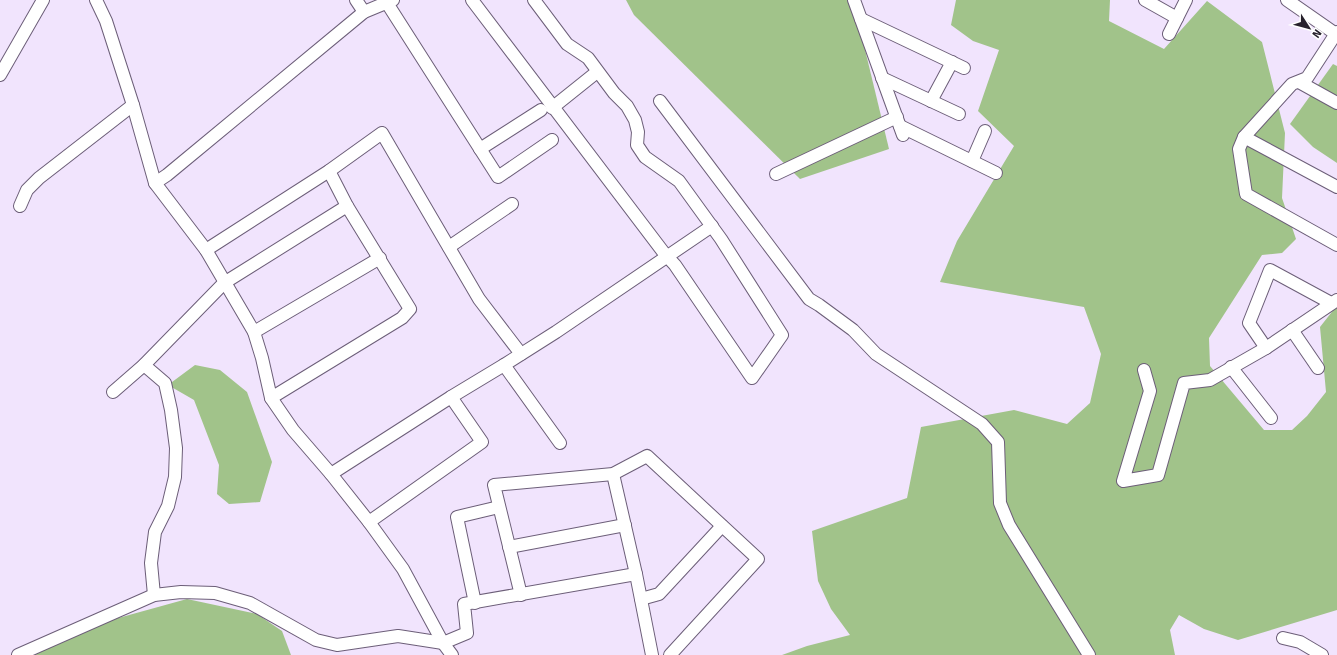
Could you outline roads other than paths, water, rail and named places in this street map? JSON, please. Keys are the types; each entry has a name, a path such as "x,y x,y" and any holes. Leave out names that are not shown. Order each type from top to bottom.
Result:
{"street":[{"path":"0,75 43,0"},
{"path":"96,0 106,21 133,105 155,183 206,250 254,332 262,358 271,398 293,430 332,474 403,569 443,643 452,655"},
{"path":"356,0 364,12"},
{"path":"472,0 547,109 559,115 667,257 675,265 752,378 782,335 712,226 679,181 645,157 638,146 638,132 635,120 627,106 597,72 588,58 567,44 534,0"},
{"path":"854,0 900,126 996,173"},
{"path":"1145,0 1177,18"},
{"path":"1169,34 1186,0"},
{"path":"1287,0 1336,33 1307,78 1292,84 1244,137 1240,149 1246,194 1337,245"},
{"path":"155,183 364,12 390,2 498,177 552,140"},
{"path":"861,19 964,68"},
{"path":"931,101 952,62"},
{"path":"480,149 547,109 597,72"},
{"path":"882,78 959,114"},
{"path":"1299,82 1337,103"},
{"path":"660,101 809,299 853,330 876,354 982,424 998,442 1000,503 1009,526 1089,655"},
{"path":"20,206 26,190 39,178 133,105"},
{"path":"776,174 900,126"},
{"path":"972,162 985,131"},
{"path":"206,250 329,171 382,133 479,299 521,354"},
{"path":"1244,137 1337,187"},
{"path":"271,398 402,318 410,309 347,206 329,171"},
{"path":"449,247 512,204"},
{"path":"113,392 144,365 224,283 347,206"},
{"path":"332,474 451,397 504,366 712,226"},
{"path":"254,332 380,258"},
{"path":"1144,370 1150,391 1123,481 1158,475 1184,383 1210,380 1266,348 1334,302 1270,270 1248,323 1266,348"},
{"path":"1292,330 1318,368"},
{"path":"144,365 165,383 172,410 176,448 175,477 168,506 155,532 151,563 154,595"},
{"path":"504,366 560,444"},
{"path":"1231,367 1271,418"},
{"path":"369,522 482,442 451,397"},
{"path":"521,595 494,485 613,474 647,456 758,559 670,655"},
{"path":"613,474 636,574 652,655"},
{"path":"474,603 457,517 499,507"},
{"path":"509,547 625,525"},
{"path":"641,599 659,594 722,526"},
{"path":"18,655 154,595 181,592 214,593 250,603 316,640 337,645 398,636 443,643 467,633 464,604 636,574"},
{"path":"1284,638 1300,642 1322,655"}]}
